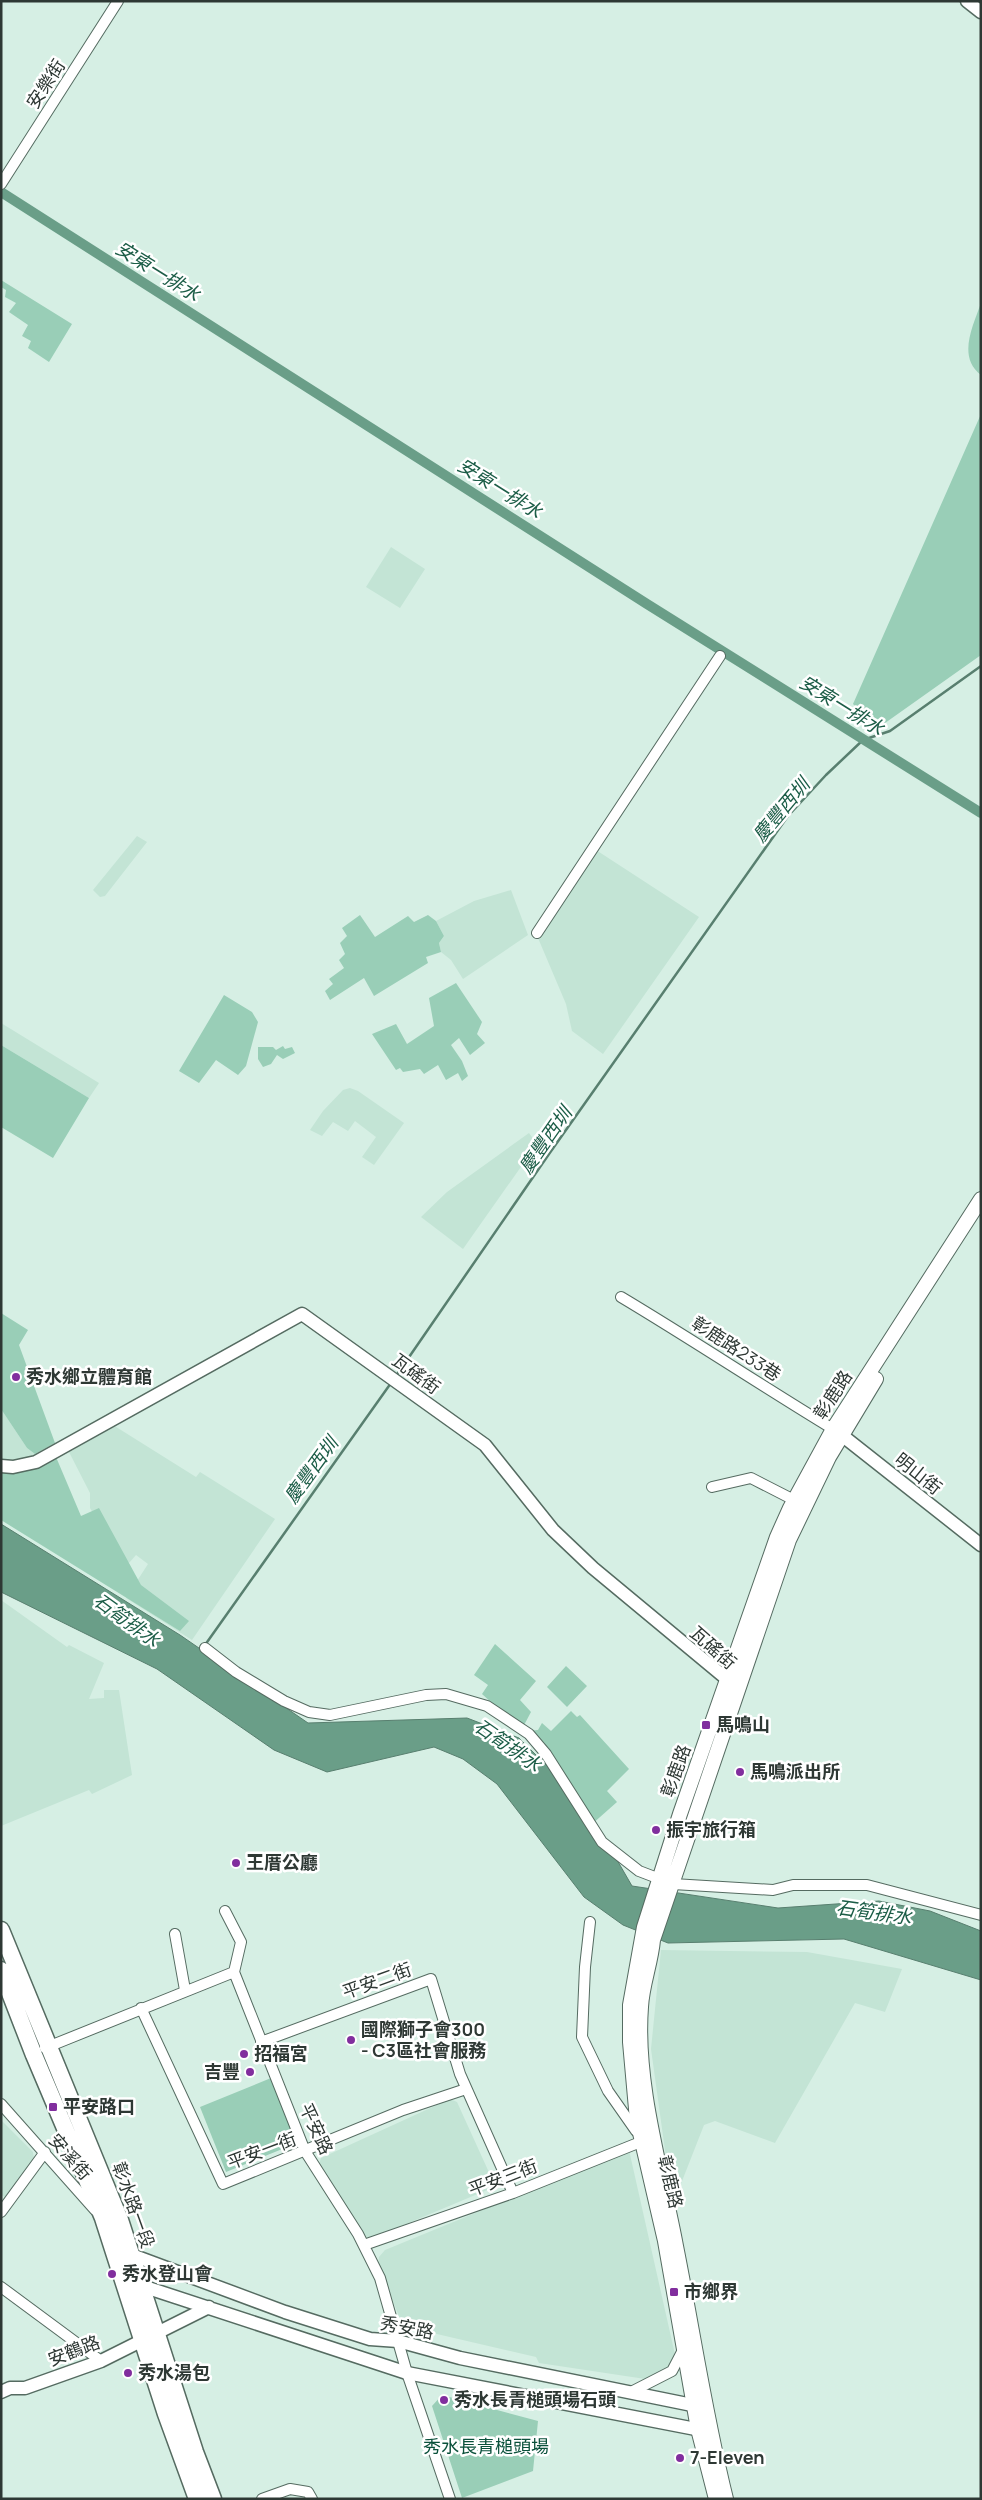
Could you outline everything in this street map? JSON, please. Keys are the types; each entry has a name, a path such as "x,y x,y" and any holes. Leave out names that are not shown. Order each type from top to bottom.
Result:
{"main road":[{"name":"彰鹿路","path":"666,1884 680,1814 728,1680 783,1539 829,1458 839,1432 981,1199"},
{"name":"彰鹿路","path":"699,2406 684,2348 647,2140 641,2007 653,1940 650,1929 731,1710 794,1500 877,1378 981,1216"},
{"name":"彰水路一段","path":"1,1930 120,2220 140,2285 150,2336 197,2499"},
{"name":"彰水路一段","path":"1,1970 34,2055 103,2218 121,2279 150,2336 213,2499"},
{"name":"彰鹿路","path":"647,2140 676,2246 699,2406 716,2499"},
{"name":"彰鹿路","path":"704,2431 726,2499"}],"street":[{"name":"安樂街","path":"1,184 118,1"},
{"path":"967,1 981,12"},
{"path":"537,933 720,656"},
{"name":"彰鹿路233巷","path":"621,1297 705,1347 752,1379 839,1432"},
{"name":"瓦磘街","path":"1,1466 13,1467 36,1462 302,1314 485,1445 553,1530 593,1568 728,1680 731,1710"},
{"name":"明山街","path":"839,1432 913,1494 981,1545"},
{"path":"712,1487 751,1478 794,1500"},
{"path":"205,1648 236,1672 284,1701 309,1712 330,1716 426,1695 446,1694 487,1706 529,1734 546,1754 602,1842 639,1871 666,1884 773,1890 793,1885 867,1885 981,1915"},
{"path":"34,2055 49,2046 234,1972 241,1942 225,1911"},
{"path":"590,1922 584,1967 582,2037 608,2091 647,2140"},
{"path":"174,1934 185,1990"},
{"name":"平安路","path":"234,1972 306,2151 364,2245 380,2278 407,2372 450,2499"},
{"name":"平安二街","path":"261,2042 431,1979 466,2089 514,2193"},
{"name":"平安一街","path":"141,2008 223,2184 403,2110 466,2089"},
{"name":"安溪街","path":"1,2104 103,2218"},
{"name":"平安三街","path":"364,2245 514,2193 647,2140"},
{"path":"1,2212 45,2152"},
{"path":"103,2218 120,2220"},
{"name":"秀安路","path":"112,2248 285,2312 370,2339 398,2341 460,2358 699,2406"},
{"path":"121,2279 407,2372 704,2431"},
{"path":"1,2286 101,2361"},
{"name":"安鶴路","path":"1,2392 10,2388 25,2388 101,2361 209,2307"},
{"path":"631,2392 672,2371 684,2348"},
{"path":"262,2499 290,2489 308,2492 312,2499"}],"shaded area":[{"path":"391,547 425,569 400,608 366,587"},
{"path":"137,836 147,842 105,896 100,897 93,890"},
{"path":"596,850 699,917 603,1054 572,1031 566,1004 538,938"},
{"path":"511,890 528,935 463,979 451,960 441,952 439,943 444,936 436,921 474,901"},
{"path":"1,1023 99,1083 89,1098 1,1045"},
{"path":"350,1088 358,1091 404,1123 374,1165 362,1157 376,1137 355,1121 348,1131 333,1122 322,1136 310,1130 323,1111 343,1090"},
{"path":"529,1133 537,1144 463,1249 421,1217 447,1192"},
{"path":"1,1409 27,1448 35,1454 26,1459 1,1465"},
{"path":"113,1425 196,1477 200,1472 275,1519 192,1640 126,1598 148,1564 136,1555 129,1563 117,1555 90,1508 90,1493 69,1452"},
{"path":"1,1600 67,1647 69,1645 104,1663 89,1699 104,1698 104,1690 119,1690 132,1775 92,1794 89,1790 1,1826"},
{"path":"661,1950 807,1952 902,1969 885,2012 855,2003 775,2143 715,2121 704,2125 675,2199 669,2179 651,2049"},
{"path":"450,2099 457,2102 492,2179 492,2188 368,2240 319,2164 321,2158"},
{"path":"1,2120 33,2152 34,2158 5,2197 1,2195"},
{"path":"629,2150 676,2359 673,2365 652,2380 539,2363 536,2357 411,2328 400,2319 378,2264 379,2257 385,2250"}],"green space":[{"path":"1,280 72,324 49,362 28,348 31,341 22,336 28,325 9,312 16,303 5,297 6,290 1,287"},
{"path":"981,303 981,375 974,368 968,350 971,331"},
{"path":"981,414 981,655 878,728 853,704"},
{"path":"360,915 375,937 408,916 414,922 428,915 436,921 444,936 439,943 441,952 426,957 428,963 374,996 364,978 330,1000 325,991 333,984 329,979 344,968 339,960 345,954 340,943 347,936 342,928"},
{"path":"456,983 482,1022 477,1034 485,1043 470,1055 459,1038 451,1045 462,1061 468,1076 462,1081 458,1073 446,1080 438,1065 424,1074 420,1069 403,1072 400,1068 396,1070 372,1034 396,1024 407,1044 434,1026 429,998"},
{"path":"224,995 252,1012 258,1022 246,1066 238,1075 216,1060 199,1083 179,1071"},
{"path":"1,1045 89,1098 53,1158 1,1127"},
{"path":"283,1046 285,1049 292,1047 295,1053 283,1059 277,1055 271,1064 263,1067 258,1059 258,1047 273,1047 276,1050"},
{"name":"秀水鄉立體育館","path":"1,1313 28,1330 19,1345 55,1443 35,1454 27,1448 1,1409"},
{"path":"56,1457 81,1516 99,1508 141,1585 189,1621 180,1631 1,1520 1,1469"},
{"path":"495,1644 536,1681 520,1700 531,1712 523,1727 504,1714 482,1694 488,1685 474,1675"},
{"path":"566,1666 587,1686 567,1707 547,1687"},
{"path":"571,1711 577,1717 580,1715 629,1769 607,1791 617,1802 591,1825 526,1731 538,1730 542,1723 551,1731"},
{"path":"271,2078 297,2143 226,2172 200,2107"},
{"name":"秀水長青槌頭場","path":"442,2395 538,2421 533,2471 462,2498 432,2406"}],"water":[{"name":"石筍排水","path":"1,1524 180,1635 308,1723 467,1718 519,1738 564,1783 617,1860 632,1886 778,1908 879,1901 930,1911 981,1931 981,1980 844,1939 668,1943 623,1925 584,1897 497,1784 463,1759 434,1747 327,1772 274,1750 157,1669 1,1592"}],"waterway":[{"name":"安東一排水","path":"1,192 647,604 981,813"},
{"name":"慶豐西圳","path":"396,1376 549,1154 788,816 826,775 863,740 890,731 981,666"},
{"name":"慶豐西圳","path":"205,1645 391,1383"}],"place":[{"name":"秀水鄉立體育館","path":"16,1377"},
{"name":"馬鳴山","path":"706,1725"},
{"name":"馬鳴派出所","path":"740,1772"},
{"name":"振宇旅行箱","path":"656,1830"},
{"name":"王厝公廳","path":"236,1863"},
{"name":"國際獅子會300 - C3區社會服務","path":"351,2040"},
{"name":"招福宮","path":"244,2054"},
{"name":"吉豐","path":"250,2072"},
{"name":"平安路口","path":"53,2107"},
{"name":"秀水登山會","path":"112,2274"},
{"name":"市鄉界","path":"674,2292"},
{"name":"秀水湯包","path":"128,2373"},
{"name":"秀水長青槌頭場石頭","path":"444,2400"},
{"name":"7-Eleven","path":"680,2458"}]}
